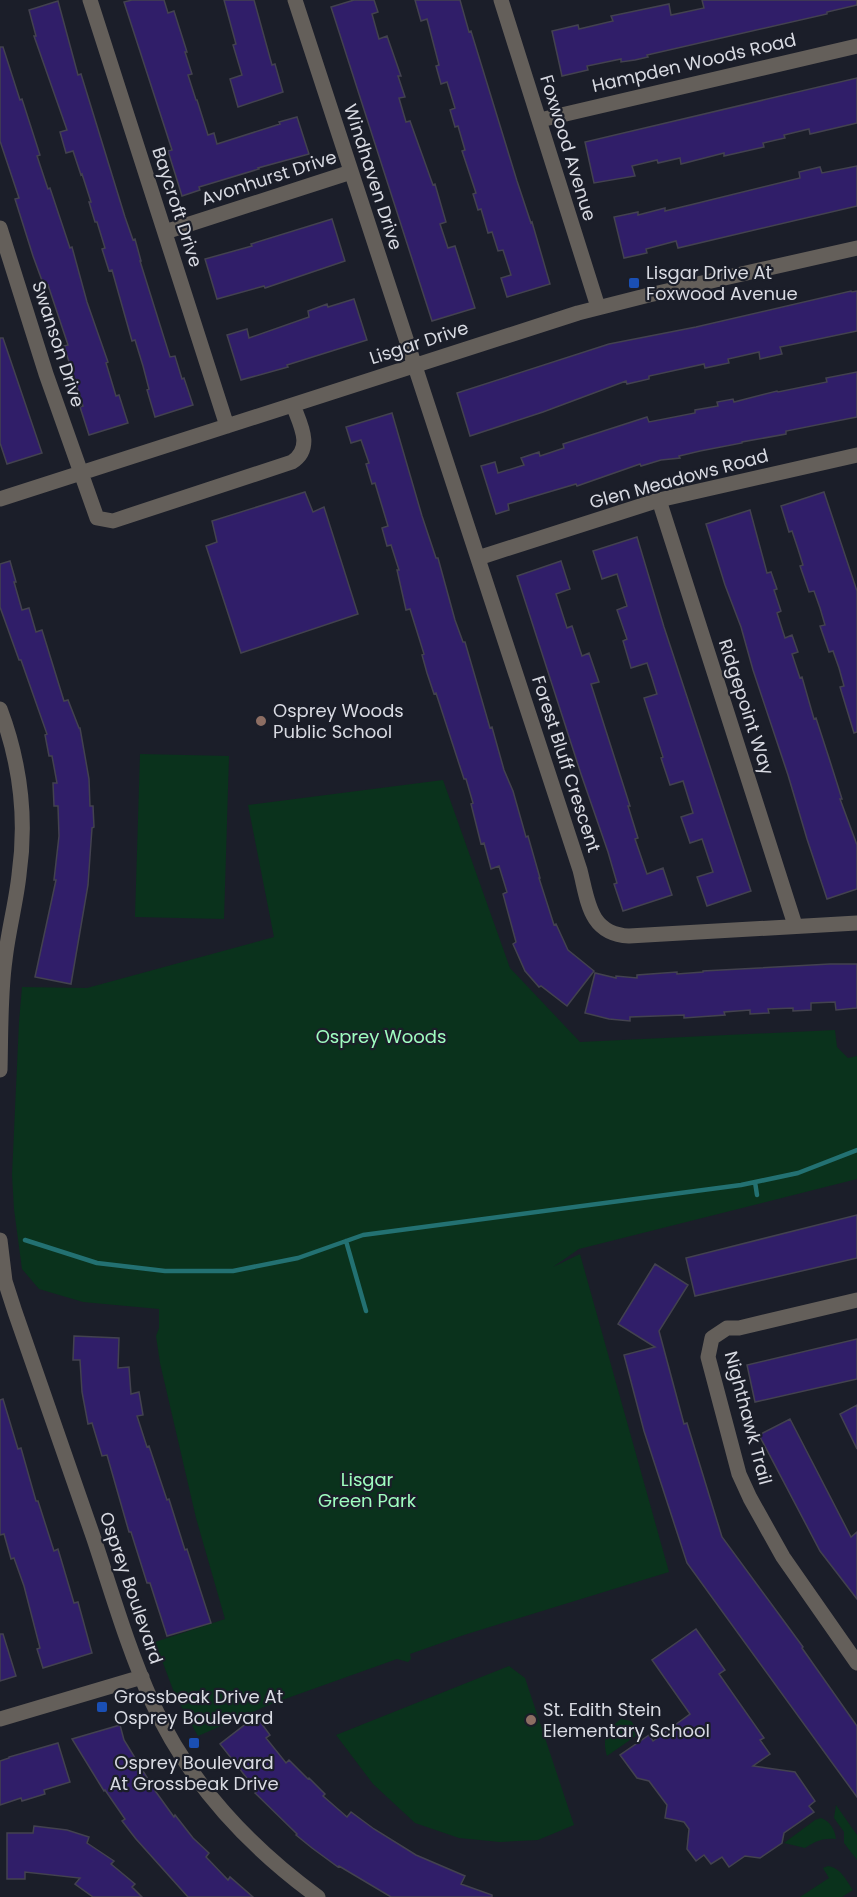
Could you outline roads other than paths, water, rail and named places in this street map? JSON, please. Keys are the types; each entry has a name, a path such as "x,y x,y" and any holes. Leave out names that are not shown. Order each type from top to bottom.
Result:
{"street":[{"name":"Baycroft Drive","path":"90,0 227,426"},
{"name":"Windhaven Drive","path":"295,0 414,365"},
{"name":"Foxwood Avenue","path":"501,0 598,308"},
{"name":"Hampden Woods Road","path":"540,120 857,46"},
{"name":"Avonhurst Drive","path":"165,232 351,172"},
{"name":"Swanson Drive","path":"0,228 46,374 97,518 112,520 298,458 304,450 305,443 293,405"},
{"name":"Lisgar Drive","path":"0,499 598,308 857,248"},
{"name":"Forest Bluff Crescent","path":"414,365 596,922 608,933 629,936 857,923"},
{"name":"Glen Meadows Road","path":"478,558 659,500 856,460"},
{"name":"Ridgepoint Way","path":"659,500 795,926"},
{"path":"0,709 16,767 23,825 19,877 5,959 0,1070"},
{"name":"Osprey Boulevard","path":"0,1240 5,1281 15,1312 142,1677 166,1728 214,1800 263,1853 318,1897"},
{"name":"Nighthawk Trail","path":"857,1300 739,1328 726,1328 712,1338 708,1357 739,1474 750,1498 783,1557 857,1663"},
{"path":"0,1719 142,1677"}],"waterway":[{"path":"25,1240 97,1263 165,1271 233,1271 298,1258 363,1235 741,1185 798,1173 857,1150"},
{"path":"755,1182 757,1195"},
{"path":"346,1241 366,1311"}],"place":[{"name":"Lisgar Drive At Foxwood Avenue","path":"634,283"},
{"name":"Osprey Woods Public School","path":"261,721"},
{"name":"Grossbeak Drive At Osprey Boulevard","path":"102,1707"},
{"name":"St. Edith Stein Elementary School","path":"531,1720"},
{"name":"Osprey Boulevard At Grossbeak Drive","path":"194,1743"}],"park label":[{"name":"Osprey Woods","path":"381,1037"},
{"name":"Lisgar Green Park","path":"367,1490"}]}
